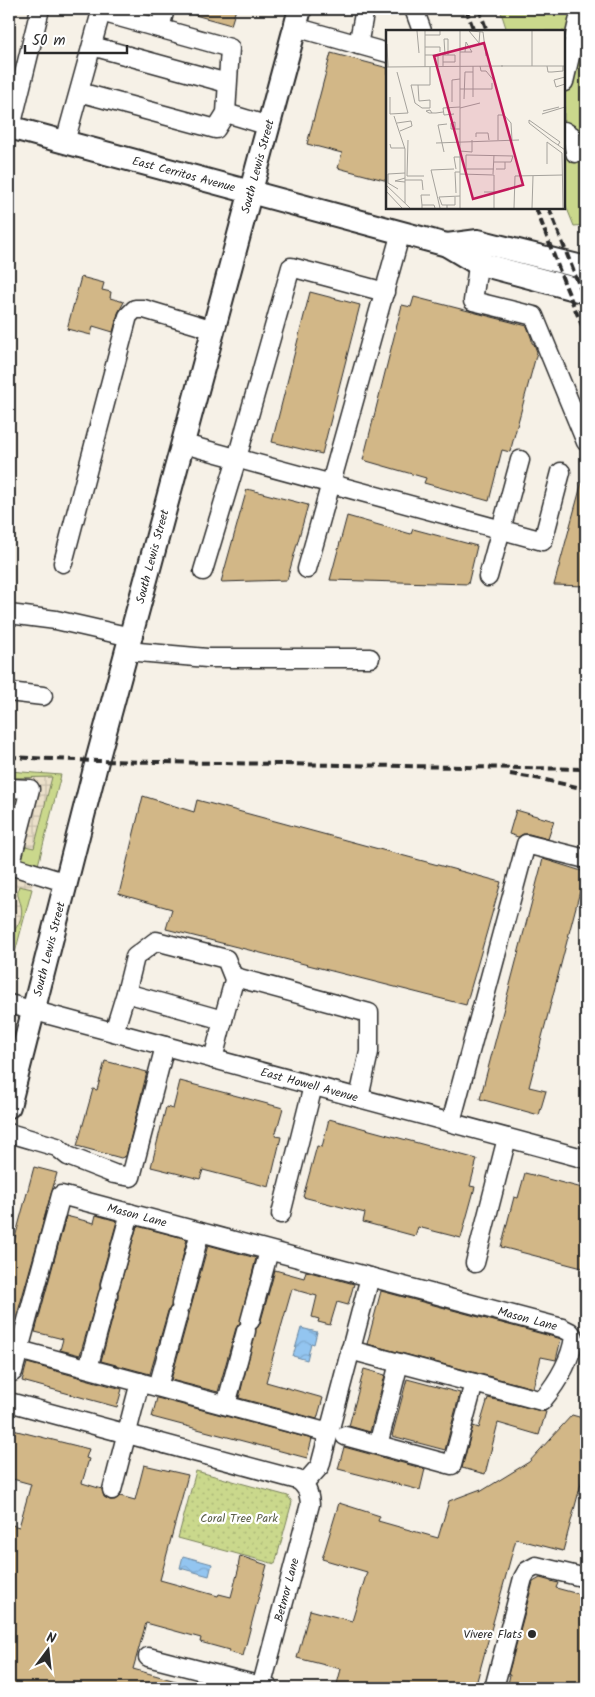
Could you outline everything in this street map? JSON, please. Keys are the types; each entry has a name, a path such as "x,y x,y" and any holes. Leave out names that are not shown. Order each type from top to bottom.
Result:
{"main road":[{"name":"South Lewis Street","path":"9,1106 97,760 298,18"},
{"name":"East Cerritos Avenue","path":"10,127 447,244 480,252 586,268"},
{"name":"East Cerritos Avenue","path":"480,252 586,292"}],"street":[{"path":"10,127 40,9"},
{"path":"160,28 165,9"},
{"path":"358,45 365,9"},
{"path":"414,9 422,30"},
{"path":"565,78 581,9"},
{"path":"65,142 101,12 120,13 160,28 230,48 226,113 216,128 79,92"},
{"path":"298,18 358,45 386,52"},
{"path":"92,46 227,83"},
{"path":"226,113 269,126"},
{"path":"565,132 572,136 575,153"},
{"path":"308,569 401,232"},
{"path":"480,252 473,301 534,316 586,442"},
{"path":"203,570 238,458 291,267 385,292"},
{"path":"63,563 128,316 138,308 214,330"},
{"path":"184,444 543,540 561,472"},
{"path":"488,577 520,460"},
{"path":"9,614 56,620 129,644 207,658 370,658"},
{"path":"9,692 43,696"},
{"path":"9,788 30,789 9,866 67,883"},
{"path":"451,1122 526,844 586,859"},
{"path":"114,1032 135,957 156,941 226,959 234,979 213,1059"},
{"path":"234,979 235,977 369,1013 369,1052 359,1098"},
{"path":"126,993 223,1020"},
{"name":"East Howell Avenue","path":"9,1004 586,1158"},
{"path":"9,1133 57,1147 68,1156 114,1174 131,1177 165,1046"},
{"path":"281,1214 314,1086"},
{"path":"475,1263 507,1138"},
{"name":"Mason Lane","path":"13,1372 61,1195 562,1328 574,1337 563,1368 542,1401 350,1350"},
{"path":"88,1368 130,1213"},
{"path":"158,1387 200,1232"},
{"path":"226,1405 269,1251"},
{"path":"9,1402 298,1480 306,1488 337,1435 350,1350 370,1277"},
{"path":"19,1350 452,1465 474,1383"},
{"path":"378,1445 399,1363"},
{"path":"112,1490 140,1382"},
{"name":"Betmor Lane","path":"264,1688 310,1504 306,1488"},
{"path":"494,1688 523,1578 527,1571 536,1566 586,1578"},
{"path":"148,1657 264,1688"}],"shaded area":[{"path":"9,771 61,775 9,975"}],"green space":[{"path":"500,9 586,9 586,129 581,152 586,225 574,226 565,204 565,30 507,30"},
{"path":"9,771 61,775 38,865 22,860 25,846 34,848 52,777 9,778"},
{"path":"19,886 32,889 9,975 9,937 21,919 22,914 18,894"},
{"name":"Coral Tree Park","path":"196,1471 288,1496 292,1502 275,1564 178,1538"}],"water":[{"path":"301,1328 317,1332 314,1344 311,1343 307,1360 293,1356"},
{"path":"183,1556 212,1564 209,1576 180,1568"}],"building":[{"path":"185,9 236,9 231,25 184,12"},
{"path":"331,53 386,67 386,180 338,168 342,153 307,144"},
{"path":"81,277 104,283 102,290 111,292 110,298 124,302 118,313 113,332 93,326 91,335 67,329"},
{"path":"310,292 360,305 322,454 272,442"},
{"path":"414,297 527,326 537,352 510,452 502,450 489,501 424,483 426,478 363,460 402,305 411,307"},
{"path":"583,478 586,479 586,586 554,585"},
{"path":"247,489 308,505 287,580 221,582"},
{"path":"347,516 411,534 413,529 477,546 468,584 330,580"},
{"path":"143,796 194,812 197,800 501,882 466,1005 166,929 172,909 119,894"},
{"path":"516,810 554,821 548,839 529,834 523,834 518,837 509,834"},
{"path":"543,859 585,872 529,1087 546,1091 539,1115 480,1099"},
{"path":"105,1061 147,1072 126,1156 121,1158 77,1146 93,1089 97,1090"},
{"path":"180,1081 283,1108 275,1136 281,1137 269,1187 203,1170 200,1179 151,1167 166,1107 173,1109"},
{"path":"329,1119 477,1159 470,1186 475,1187 461,1238 418,1227 415,1236 363,1222 365,1213 303,1197 317,1146 322,1147"},
{"path":"34,1167 57,1173 14,1326 9,1325 9,1260"},
{"path":"525,1173 586,1189 586,1269 501,1247 514,1197 518,1198"},
{"path":"96,1215 117,1221 80,1355 60,1350 63,1339 35,1332 66,1216 94,1223"},
{"path":"137,1226 187,1239 171,1306 150,1374 101,1361"},
{"path":"208,1245 256,1258 240,1323 236,1328 218,1392 171,1380"},
{"path":"275,1270 304,1278 306,1271 354,1284 348,1305 337,1302 330,1325 318,1322 319,1319 312,1317 317,1296 292,1289 266,1382 323,1398 317,1419 239,1398 256,1329 260,1324"},
{"path":"381,1291 561,1339 556,1360 541,1357 533,1388 367,1344"},
{"path":"27,1363 122,1389 117,1407 22,1381"},
{"path":"364,1369 385,1375 370,1432 349,1426"},
{"path":"407,1379 460,1393 445,1450 392,1436"},
{"path":"157,1398 312,1439 307,1458 152,1417"},
{"path":"488,1398 546,1412 539,1435 498,1423 485,1474 462,1468 473,1426 479,1428"},
{"path":"572,1415 586,1419 586,1465 563,1551 516,1539 475,1688 336,1688 341,1669 297,1658 310,1610 352,1621 367,1572 322,1559 339,1503 380,1516 378,1521 438,1538 449,1501 481,1489 480,1492 529,1462"},
{"path":"9,1429 89,1449 86,1458 89,1459 82,1483 102,1489 104,1497 110,1500 115,1500 120,1496 135,1500 144,1465 188,1475 160,1580 218,1596 219,1594 231,1597 240,1556 267,1565 243,1656 200,1642 201,1638 146,1623 133,1669 190,1685 190,1688 9,1688 9,1524 19,1527 31,1484 9,1478"},
{"path":"344,1447 425,1469 420,1490 338,1469"},
{"path":"540,1578 558,1583 556,1588 586,1596 586,1688 544,1688 530,1685 529,1688 507,1688 510,1675 508,1675 533,1582"}],"railway":[{"path":"466,9 474,30"},
{"path":"479,9 487,30"},
{"path":"536,209 586,335"},
{"path":"549,209 586,303"},
{"path":"9,757 97,761 586,769"},
{"path":"510,774 586,789"}],"place":[{"name":"Vivere Flats","path":"532,1634"}]}
